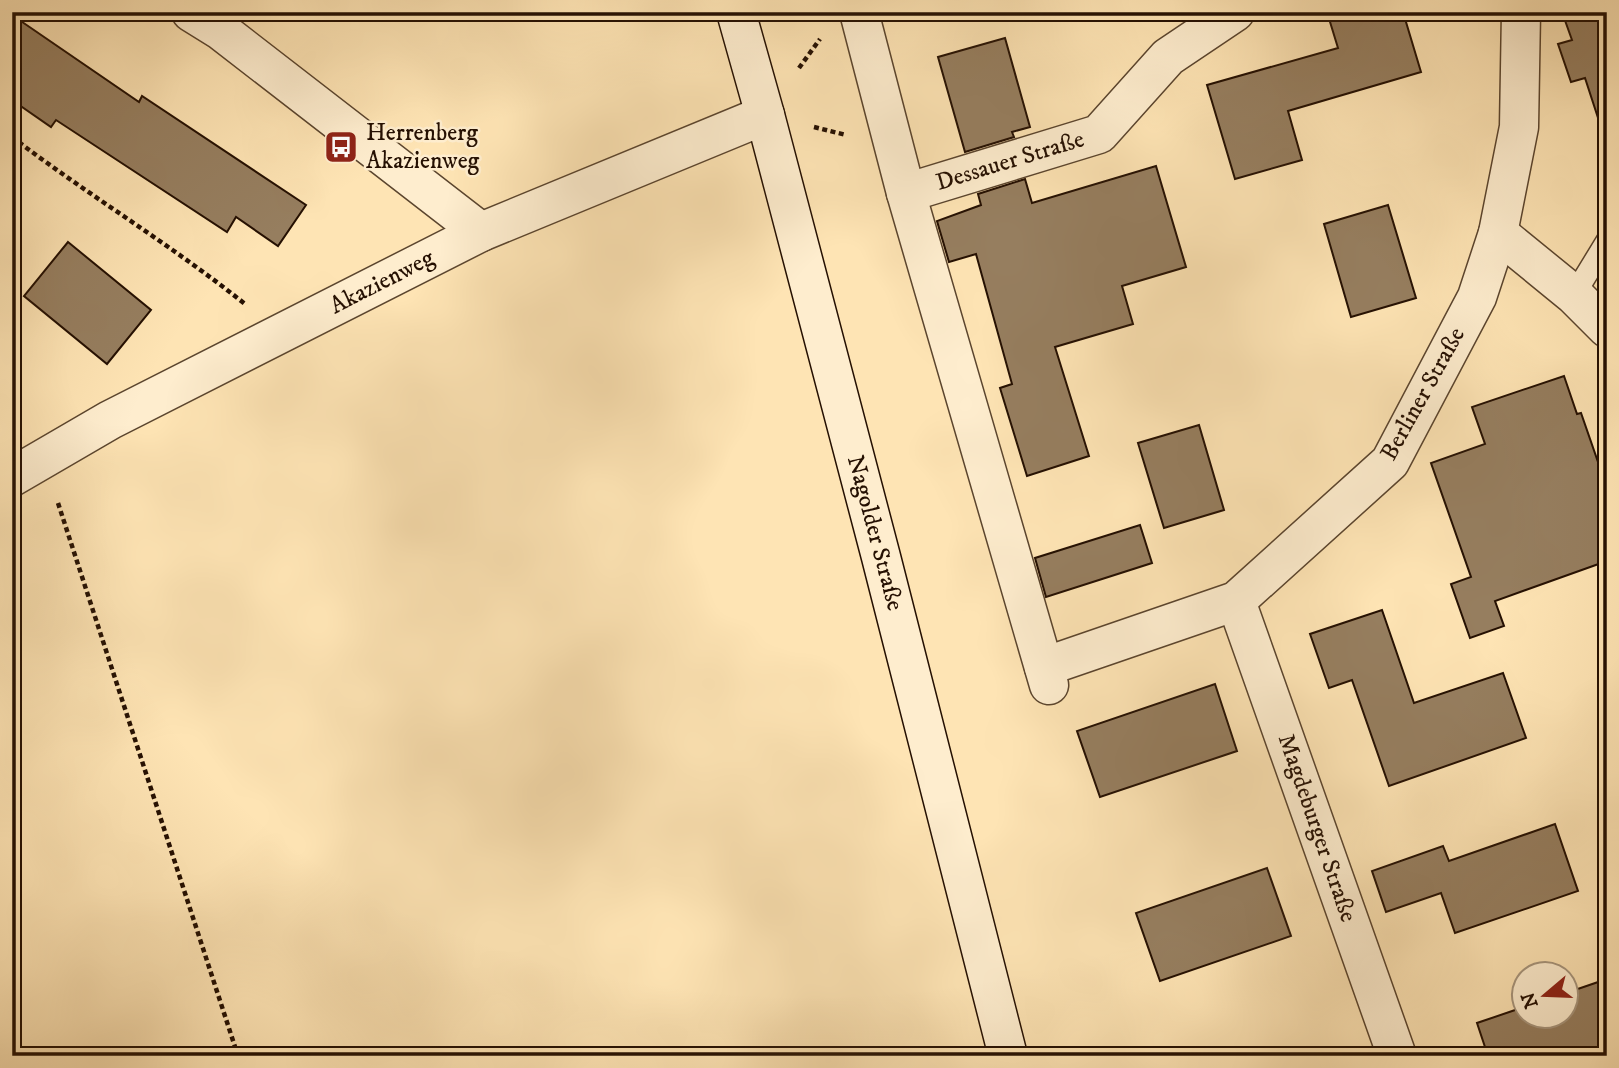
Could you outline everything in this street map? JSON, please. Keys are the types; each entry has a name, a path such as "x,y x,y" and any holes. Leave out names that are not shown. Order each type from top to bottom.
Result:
{"street":[{"name":"Nagolder Straße","path":"736,12 878,544 1008,1056"},
{"name":"Berliner Straße","path":"859,12 906,193 1046,676 1236,601 1390,462 1477,297 1497,233 1518,127 1521,12"},
{"name":"Dessauer Straße","path":"906,193 1099,134 1168,57 1235,12"},
{"path":"212,18 481,232"},
{"name":"Akazienweg","path":"28,468 110,420 481,232 765,115"},
{"path":"1497,233 1574,295 1607,328"},
{"name":"Magdeburger Straße","path":"1236,601 1397,1056"}],"lane":[{"path":"1574,295 1607,242"}],"path":[{"path":"824,33 765,115 894,148"},
{"path":"12,137 194,264 281,333"},
{"path":"28,468 239,1056"}],"building":[{"path":"1327,12 1403,12 1421,72 1288,111 1302,160 1235,179 1207,85 1338,48"},
{"path":"1562,12 1607,12 1607,123 1600,124 1585,78 1571,82 1558,44 1572,40"},
{"path":"12,15 139,102 142,96 306,205 278,246 236,217 227,232 56,120 51,127 12,100"},
{"path":"1005,38 1030,127 1012,132 1014,137 965,152 938,57"},
{"path":"1156,166 1186,267 1122,286 1133,324 1055,347 1089,456 1027,476 1000,388 1012,384 976,254 949,262 937,221 981,205 978,194 1025,179 1032,203"},
{"path":"1388,205 1416,298 1351,317 1324,224"},
{"path":"68,242 151,310 107,364 24,296"},
{"path":"1564,376 1577,414 1581,413 1607,488 1607,561 1495,601 1504,626 1470,638 1451,584 1471,577 1431,463 1485,444 1472,407"},
{"path":"1199,425 1224,510 1164,528 1138,443"},
{"path":"1140,525 1152,563 1046,597 1035,558"},
{"path":"1382,610 1414,703 1503,673 1526,738 1389,786 1352,680 1329,688 1310,634"},
{"path":"1215,684 1237,751 1100,797 1077,731"},
{"path":"1555,824 1578,891 1455,933 1441,893 1386,912 1372,871 1443,846 1449,861"},
{"path":"1267,868 1291,936 1160,981 1136,913"},
{"path":"1607,979 1607,1056 1488,1056 1477,1023 1510,1012 1510,1030 1580,1030 1580,988"}],"place":[{"name":"Herrenberg Akazienweg","path":"341,147"}]}
